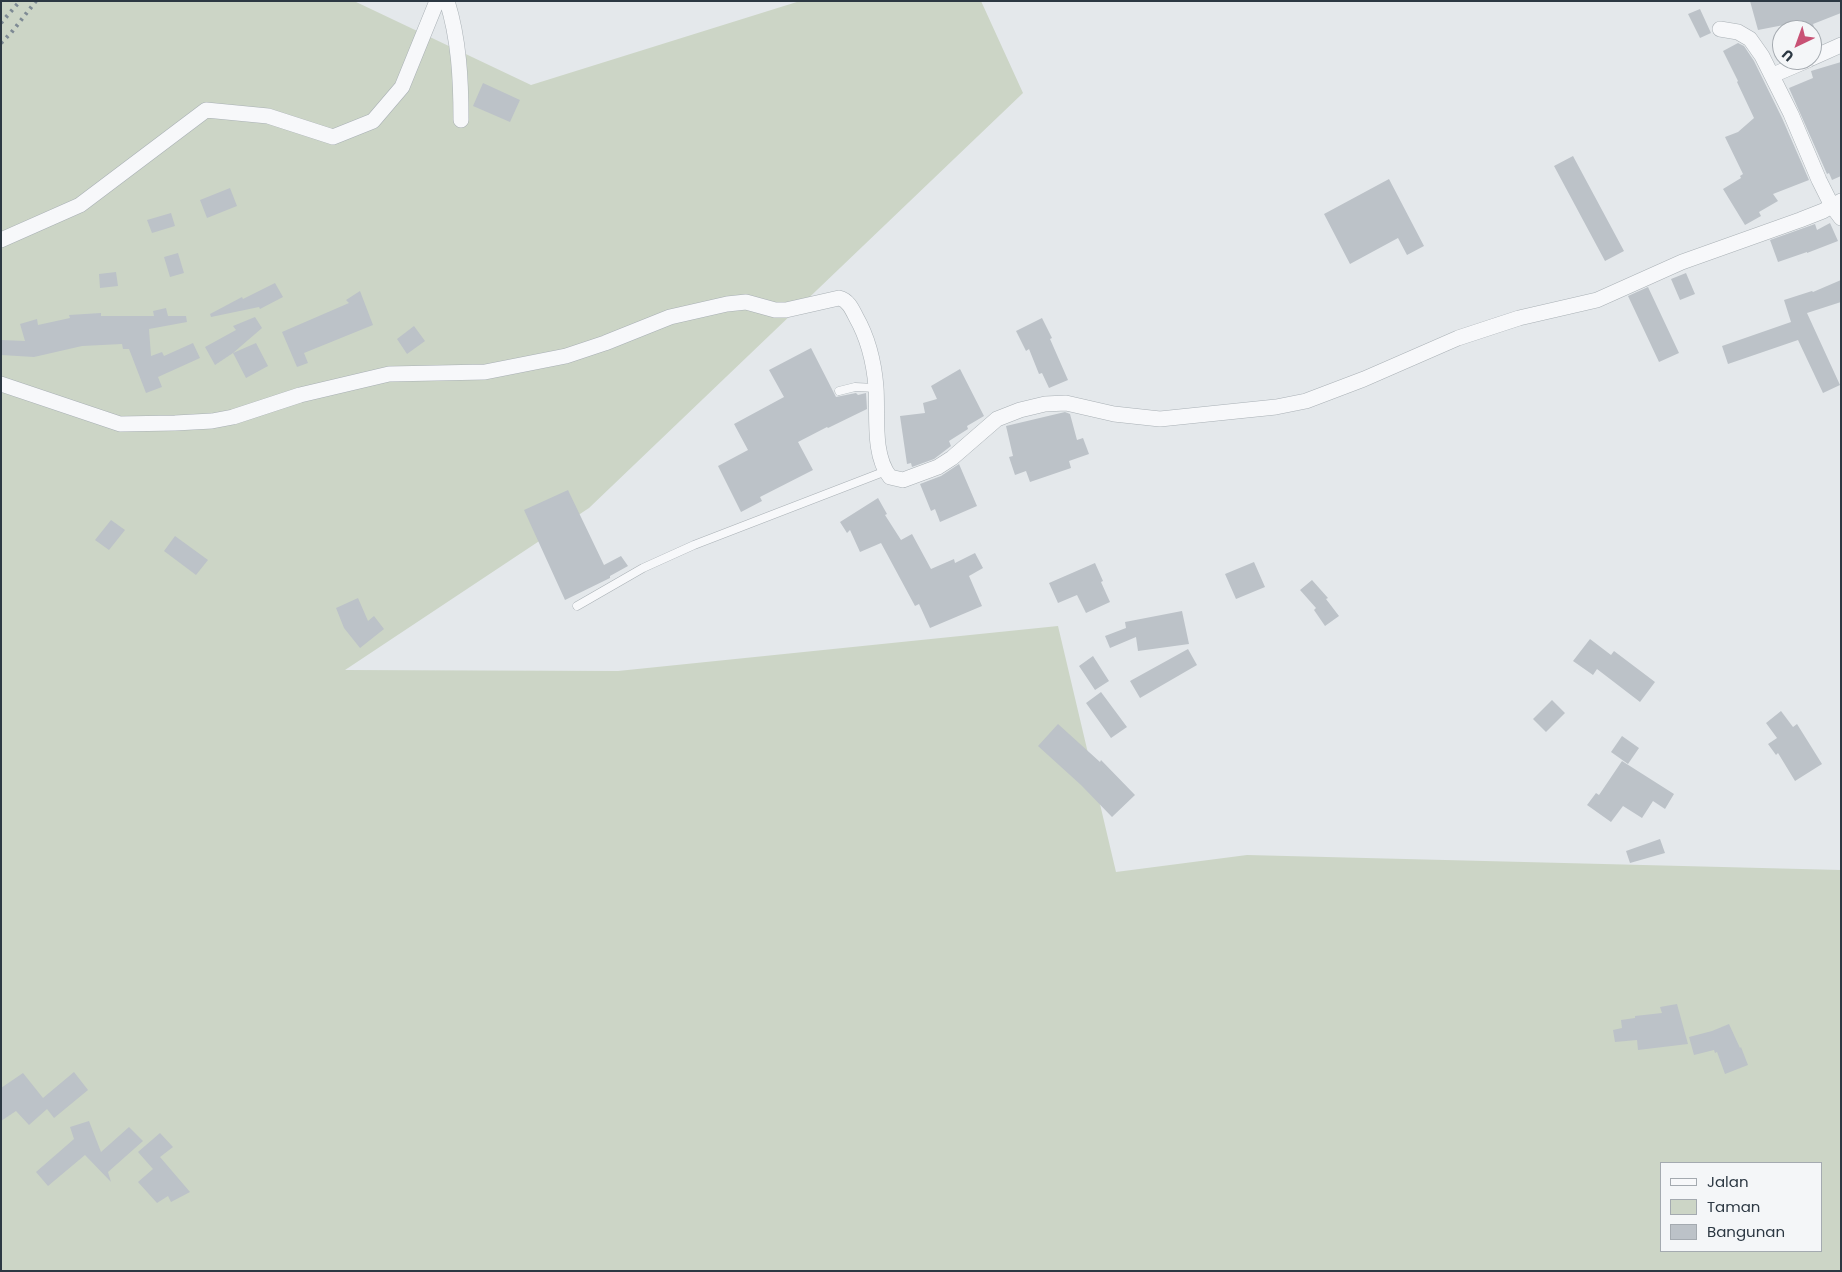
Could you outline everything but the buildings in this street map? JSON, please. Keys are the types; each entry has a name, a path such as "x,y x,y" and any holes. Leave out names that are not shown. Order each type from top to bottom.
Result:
{"street":[{"path":"1,240 80,205 206,110 268,116 332,137 373,121 402,87 422,34 438,1"},
{"path":"447,1 456,45 460,79 461,120"},
{"path":"1,384 120,424 212,421 232,417 300,395 389,374 485,372 566,356 613,340 670,317 727,304 746,302 775,310 786,310 838,298 843,299 851,307 864,333 871,354 876,388 876,429 881,454 890,477 899,480 930,471 952,458 997,419 1009,413 1045,404 1066,403 1114,414 1160,419 1276,408 1306,401 1364,379 1458,338 1519,318 1597,300 1682,262 1838,208 1762,56 1750,40 1738,32 1720,29"},
{"path":"1822,54 1841,45"},
{"path":"1772,74 1782,70"}],"lane":[{"path":"839,391 855,387 876,388"},
{"path":"577,606 643,568 694,545 886,470"}],"green space":[{"path":"1,1 354,1 531,85 800,1 981,1 1023,93 589,508 345,670 618,671 1058,626 1116,872 1247,855 1841,870 1841,1271 1,1271"}],"railway":[{"path":"1,23 20,1"},
{"path":"1,43 36,1"}]}
